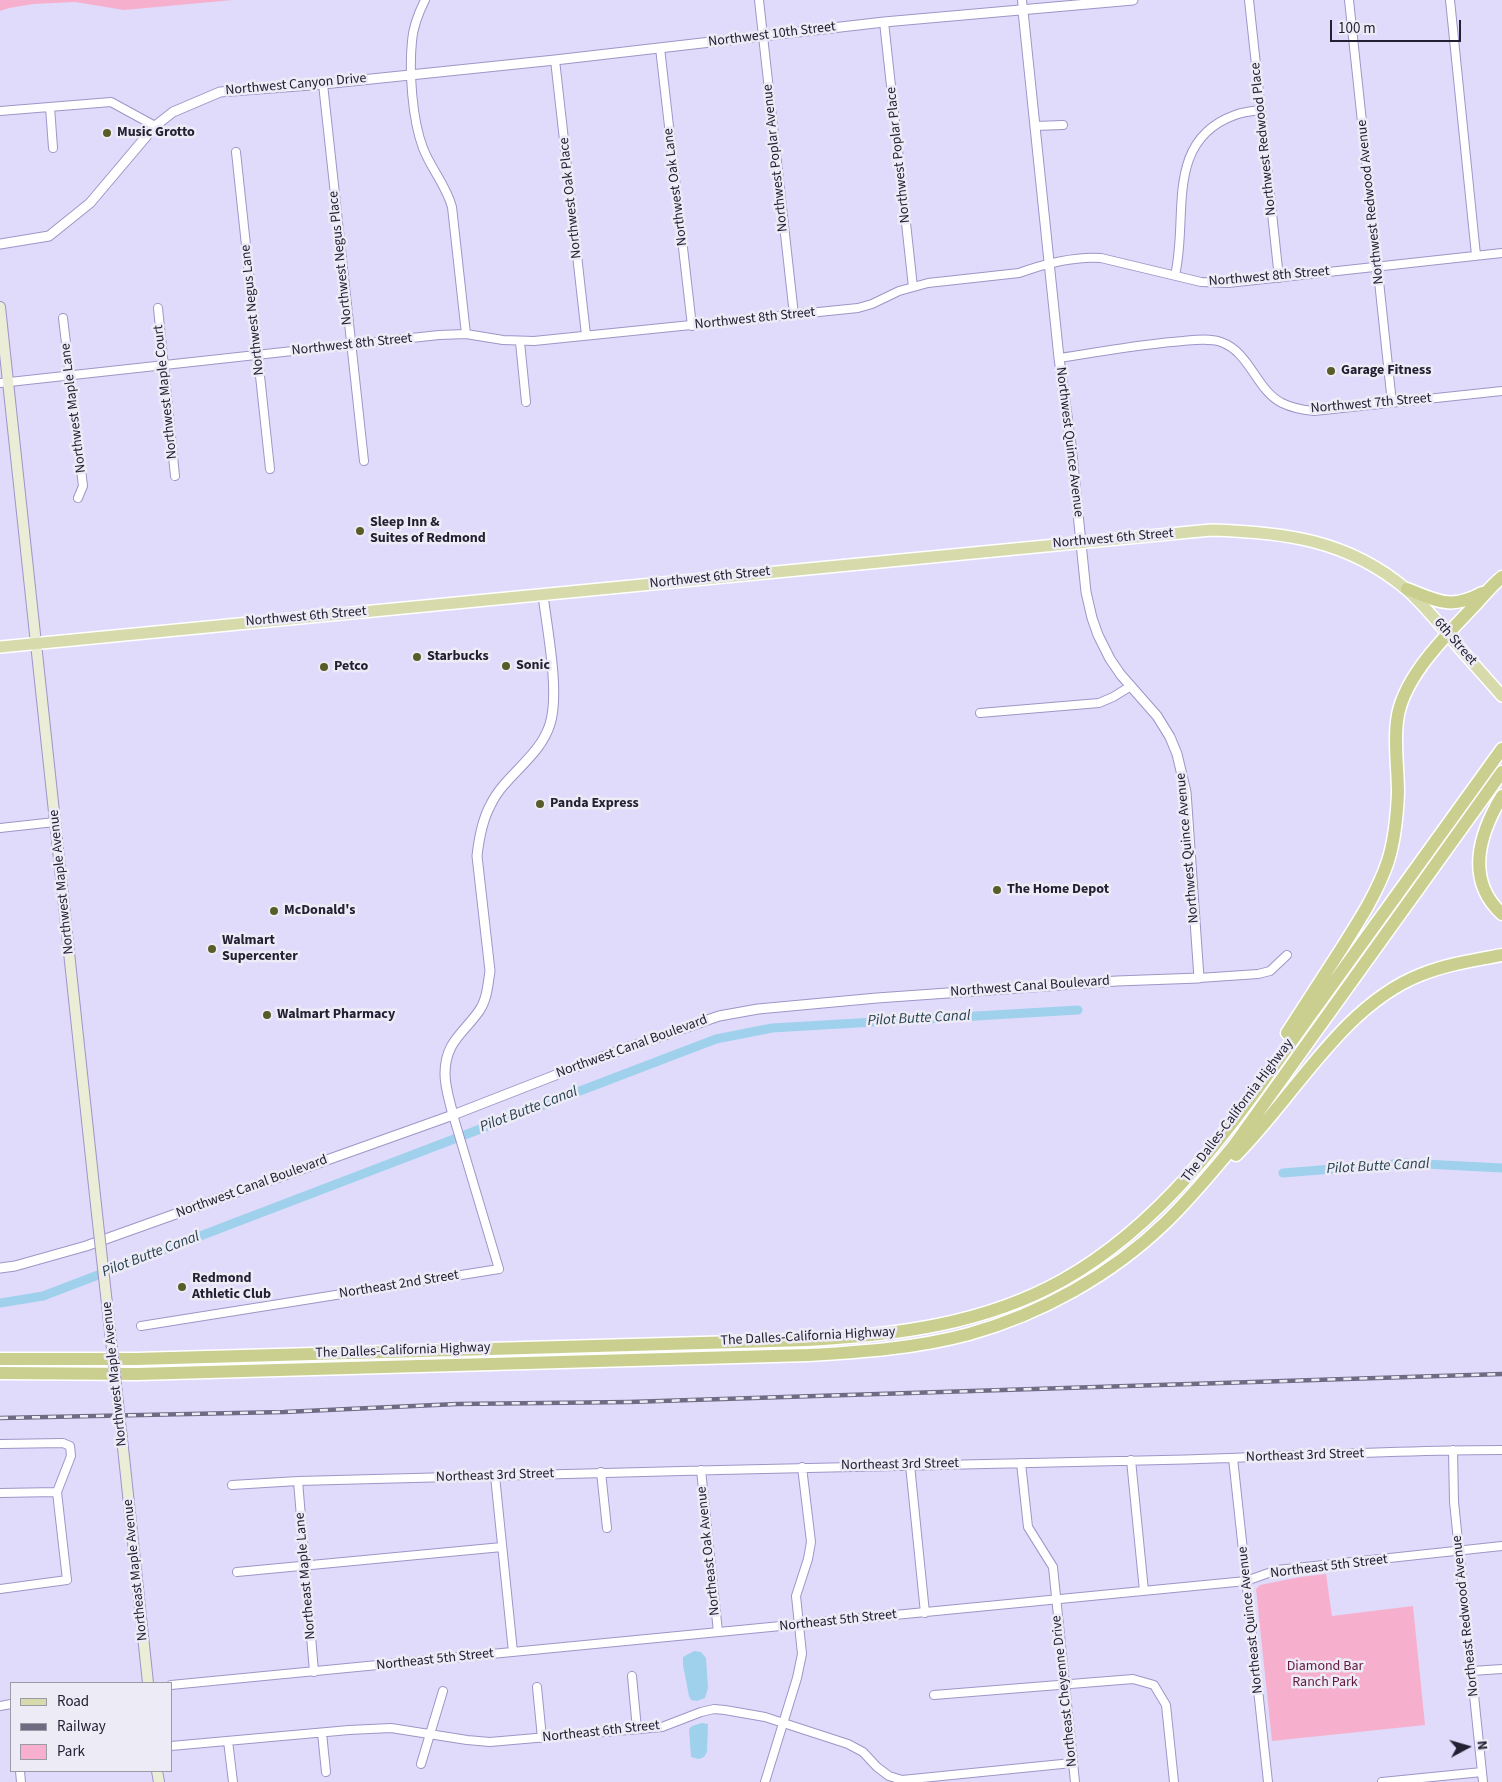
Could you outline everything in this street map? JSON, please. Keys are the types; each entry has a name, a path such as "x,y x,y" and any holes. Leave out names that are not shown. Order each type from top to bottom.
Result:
{"highway":[{"path":"1248,1101 1287,1034 1356,926 1377,889 1388,860 1394,831 1398,793 1397,720 1405,692 1447,634 1487,590 1502,577"},
{"path":"1406,590 1438,601 1453,603 1466,600 1487,590"},
{"name":"The Dalles-California Highway","path":"0,1359 136,1359 808,1340 862,1337 918,1329 967,1318 1011,1304 1062,1280 1107,1252 1156,1212 1188,1178 1248,1101 1502,749"},
{"name":"The Dalles-California Highway","path":"0,1373 137,1374 808,1355 863,1352 921,1344 969,1334 1014,1319 1071,1292 1113,1266 1164,1224 1198,1190 1233,1147 1502,772"},
{"path":"1502,796 1488,824 1481,845 1478,866 1482,886 1489,900 1502,914"},
{"path":"1198,1190 1238,1153 1322,1054 1357,1016 1391,990 1429,972 1455,964 1502,954"}],"main road":[{"name":"Northwest Maple Avenue","path":"0,308 4,383 36,644 124,1457"},
{"name":"Northwest 6th Street","path":"0,647 1211,530 1255,531 1302,538 1327,545 1349,553 1380,570 1406,590"},
{"name":"6th Street","path":"1406,590 1502,696"},
{"name":"Northeast Maple Avenue","path":"124,1457 148,1682"}],"street":[{"path":"424,0 412,39 411,75 417,124 423,149 448,194 452,207 466,334"},
{"name":"Northwest Poplar Avenue","path":"759,0 794,315"},
{"name":"Northwest Quince Avenue","path":"1022,0 1059,358 1071,445 1086,592 1092,618 1100,640 1110,659 1121,675 1158,716 1170,737 1182,769 1186,792 1199,978"},
{"name":"Northwest 10th Street","path":"411,75 884,22 1133,0"},
{"name":"Northwest Redwood Place","path":"1249,0 1279,278"},
{"name":"Northwest Redwood Avenue","path":"1349,0 1392,403"},
{"path":"1450,0 1476,255"},
{"name":"Northwest Poplar Place","path":"884,22 913,287"},
{"name":"Northwest Oak Lane","path":"660,48 692,326"},
{"name":"Northwest Oak Place","path":"555,60 586,335"},
{"name":"Northwest Canyon Drive","path":"0,244 49,236 90,203 155,126 173,112 194,102 220,92 249,88 323,84 411,75"},
{"name":"Northwest Negus Place","path":"323,84 364,461"},
{"path":"0,111 112,102 155,126"},
{"path":"50,107 53,148"},
{"path":"1175,275 1178,260 1181,189 1190,156 1198,141 1216,124 1236,114 1261,110"},
{"path":"1035,126 1063,125"},
{"name":"Northwest Negus Lane","path":"236,152 270,469"},
{"name":"Northwest 8th Street","path":"4,383 466,334 520,342 858,308 928,282 1019,273 1032,268 1088,257 1101,258 1201,282 1214,282 1279,278 1502,253"},
{"name":"Northwest Maple Court","path":"158,308 175,476"},
{"name":"Northwest Maple Lane","path":"63,318 83,486 78,498"},
{"name":"Northwest 7th Street","path":"1059,358 1160,343 1202,340 1221,342 1237,352 1266,389 1280,402 1298,409 1314,411 1502,392"},
{"path":"520,342 526,402"},
{"path":"454,1119 444,1073 448,1053 456,1038 479,1011 484,1002 490,971 477,856 479,837 491,804 544,738 550,723 554,702 554,686 542,595"},
{"path":"980,713 1099,702 1114,697 1131,686"},
{"path":"0,828 55,822"},
{"name":"Northwest Canal Boulevard","path":"0,1268 16,1266 86,1246 332,1157 454,1119 607,1055 694,1023 737,1012 887,998 1118,981 1264,973 1270,971 1287,955"},
{"name":"Northeast 2nd Street","path":"141,1326 499,1269 454,1119"},
{"path":"0,1444 67,1443 70,1446 71,1456 57,1492 68,1580 0,1589"},
{"name":"Northeast Redwood Avenue","path":"1453,1450 1454,1502 1483,1782"},
{"name":"Northeast 3rd Street","path":"232,1485 298,1481 601,1472 1502,1450"},
{"name":"Northeast Quince Avenue","path":"1233,1458 1268,1782"},
{"path":"1131,1460 1144,1591"},
{"name":"Northeast Cheyenne Drive","path":"1021,1463 1028,1527 1053,1567 1075,1782"},
{"path":"910,1465 925,1612"},
{"path":"765,1782 797,1678 802,1654 796,1596 808,1559 811,1542 802,1468"},
{"name":"Northeast Oak Avenue","path":"701,1470 718,1632"},
{"path":"601,1472 607,1528"},
{"path":"495,1476 513,1652"},
{"name":"Northeast Maple Lane","path":"298,1481 314,1672"},
{"path":"0,1493 57,1492"},
{"name":"Northeast 5th Street","path":"172,1685 1246,1581 1277,1570 1502,1546"},
{"path":"237,1572 502,1547"},
{"path":"1472,1671 1502,1669"},
{"path":"632,1676 637,1730"},
{"path":"934,1695 1133,1679 1154,1685 1166,1705 1174,1782"},
{"path":"537,1687 542,1738"},
{"path":"421,1764 443,1691"},
{"name":"Northeast 6th Street","path":"172,1746 391,1728 490,1742 662,1727 714,1709 765,1717 848,1744 863,1752 877,1767 889,1776 902,1780 1072,1763"},
{"path":"322,1733 326,1772"},
{"path":"228,1741 232,1782"},
{"path":"1382,1782 1482,1772"}],"green space":[{"path":"0,0 233,0 124,10 75,2 33,4 0,11"},
{"name":"Diamond Bar Ranch Park","path":"1326,1574 1332,1616 1413,1606 1425,1725 1272,1741 1256,1589 1260,1585"}],"water":[{"path":"694,1651 701,1652 706,1658 708,1688 705,1698 697,1701 691,1700 689,1696 683,1665 683,1657"},
{"path":"702,1723 708,1724 707,1752 704,1757 699,1759 691,1757 689,1729"}],"waterway":[{"name":"Pilot Butte Canal","path":"0,1303 43,1296 716,1039 772,1028 1078,1010"},
{"name":"Pilot Butte Canal","path":"1283,1173 1406,1163 1502,1168"}],"railway":[{"path":"0,1418 284,1412 457,1404 629,1402 1502,1374"}],"place":[{"name":"Music Grotto","path":"107,133"},
{"name":"Garage Fitness","path":"1331,371"},
{"name":"Sleep Inn & Suites of Redmond","path":"360,531"},
{"name":"Starbucks","path":"417,657"},
{"name":"Sonic","path":"506,666"},
{"name":"Petco","path":"324,667"},
{"name":"Panda Express","path":"540,804"},
{"name":"The Home Depot","path":"997,890"},
{"name":"McDonald's","path":"274,911"},
{"name":"Walmart Supercenter","path":"212,949"},
{"name":"Walmart Pharmacy","path":"267,1015"},
{"name":"Redmond Athletic Club","path":"182,1287"}]}
